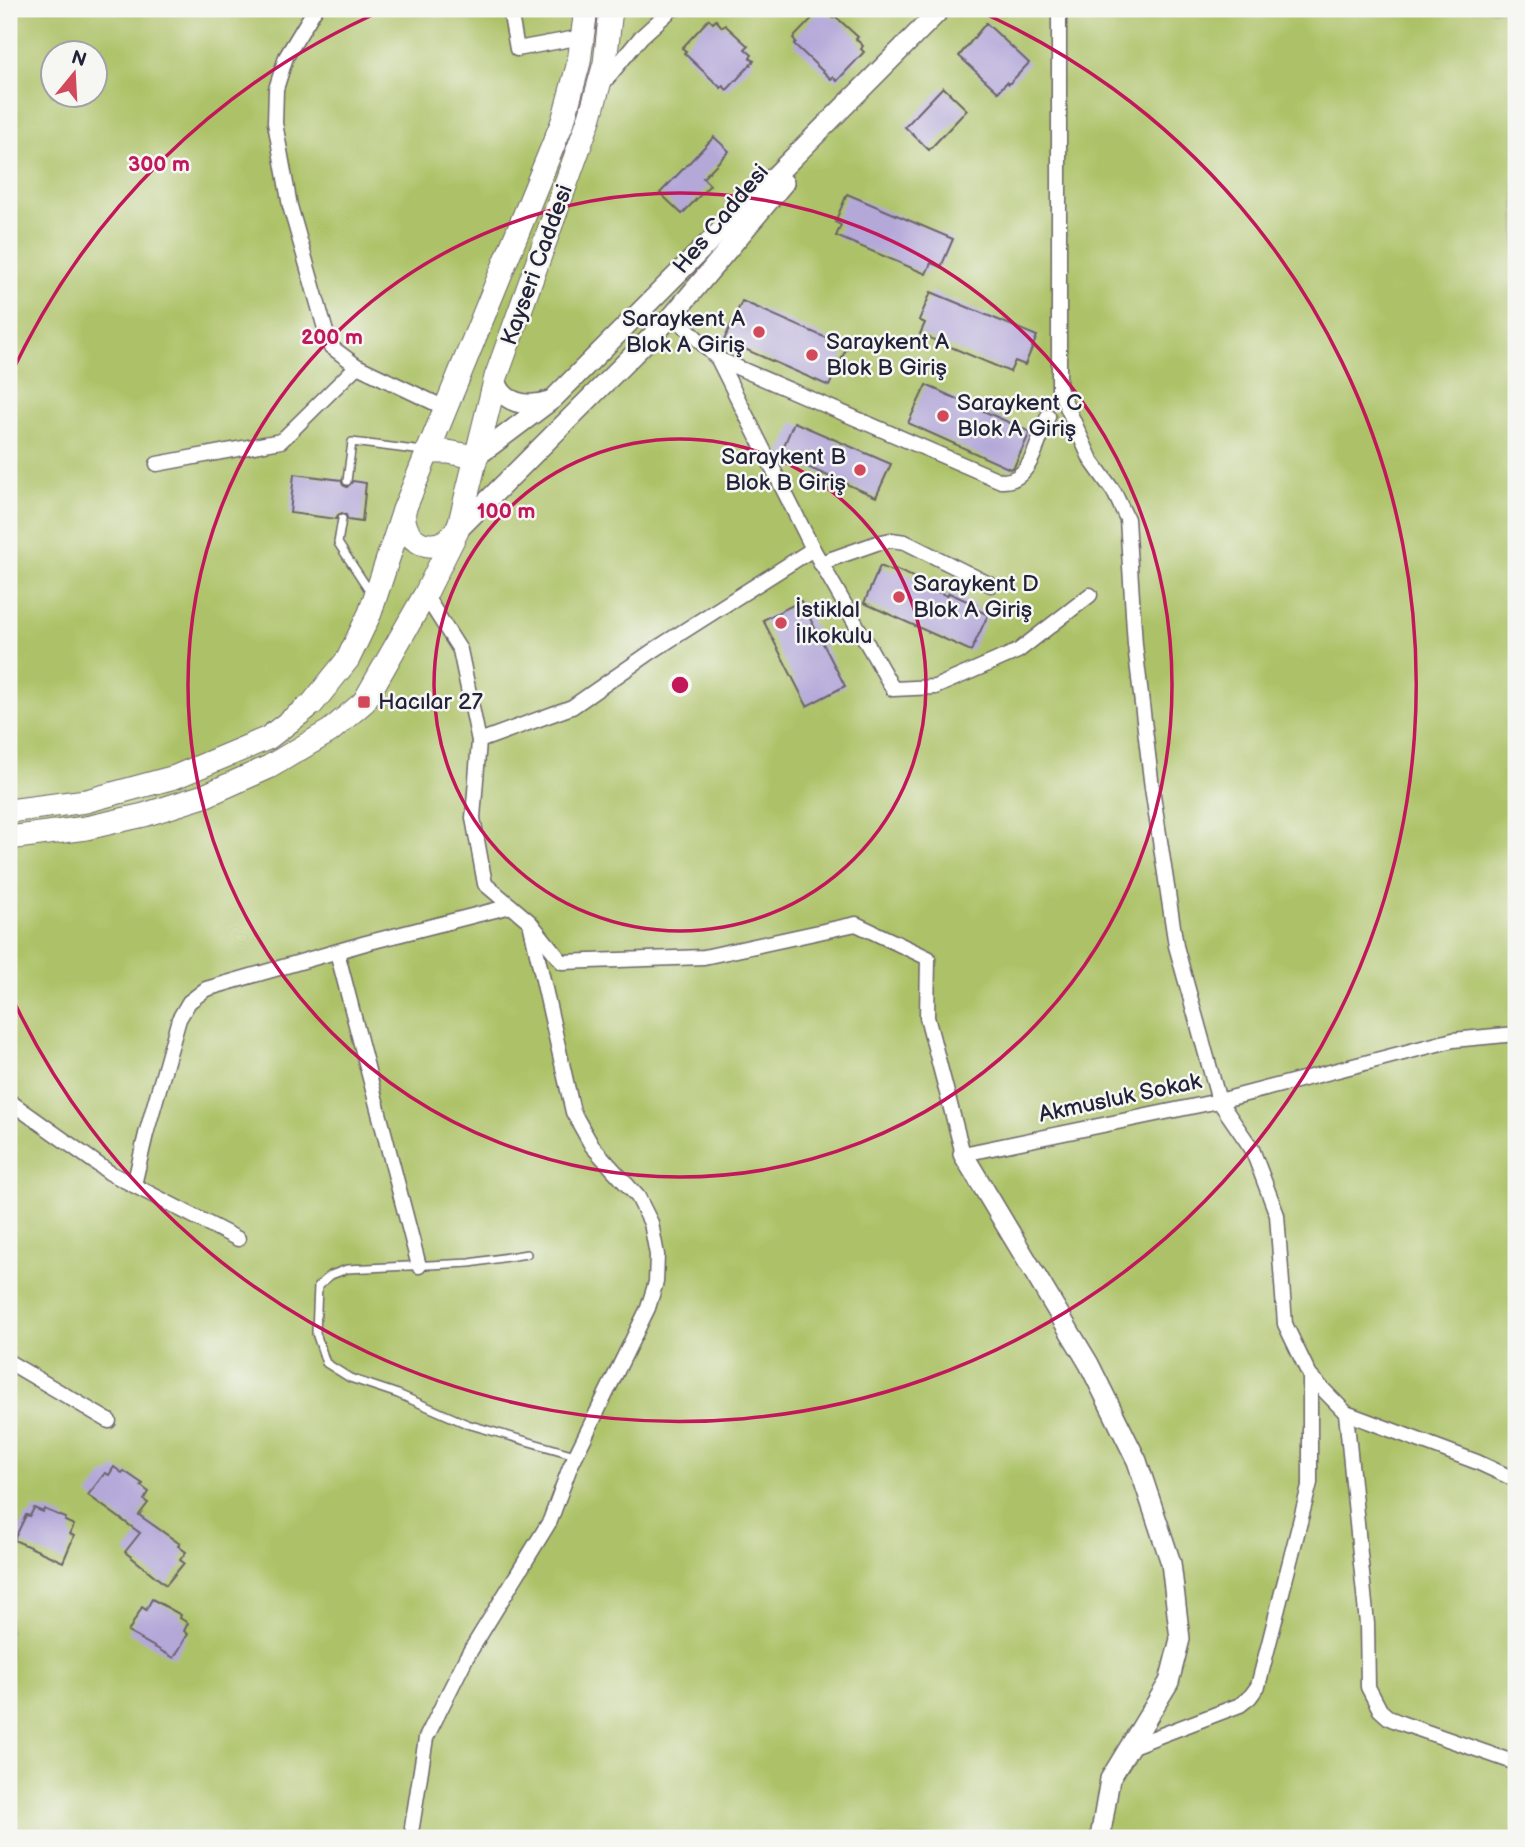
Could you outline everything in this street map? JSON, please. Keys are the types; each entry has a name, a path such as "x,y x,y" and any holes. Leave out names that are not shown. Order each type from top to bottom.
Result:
{"main road":[{"name":"Kayseri Caddesi","path":"9,811 86,801 175,777 268,738 312,704 348,659 375,598 405,506 563,121 579,62 586,9"},
{"name":"Kayseri Caddesi","path":"9,838 86,828 144,816 204,796 269,766 330,730 364,702 425,596 459,526 496,377 598,90 605,63 611,9"},
{"path":"427,452 448,452 476,457"},
{"path":"405,506 405,527 409,534 422,544 446,542 459,526"}],"street":[{"path":"315,9 285,57 276,89 275,123 290,206 330,346 357,366 445,408"},
{"path":"598,90 641,37 672,9"},
{"name":"Hes Caddesi","path":"476,457 554,399 941,9"},
{"path":"1059,9 1059,389 1091,460 1114,492 1127,519 1135,645 1152,788 1176,946 1219,1101 1453,1040 1516,1034"},
{"path":"510,10 517,49 583,37"},
{"name":"Hes Caddesi","path":"459,526 673,315 867,82"},
{"path":"673,315 718,359 817,556 893,689 935,687 1018,651 1090,595"},
{"path":"718,359 1001,481 1015,480 1026,470 1048,416"},
{"path":"157,464 281,441 357,366"},
{"path":"496,377 501,392 515,402 539,404 554,399"},
{"path":"479,741 572,707 654,650 817,556 891,540 905,542 991,585"},
{"path":"425,596 460,650 479,741 473,818 485,884 530,922 562,962 704,957 856,924 928,958 927,1017 963,1154 1089,1364 1137,1461 1171,1563 1180,1639 1169,1682 1111,1779 1100,1838"},
{"path":"134,1185 179,1019 189,1002 206,989 337,951 511,906"},
{"path":"412,1827 426,1738 466,1658 550,1521 576,1455 648,1308 656,1282 657,1255 651,1223 638,1197 592,1146 573,1112 530,922"},
{"path":"337,951 419,1266"},
{"path":"9,1101 110,1173 238,1239"},
{"name":"Akmusluk Sokak","path":"963,1154 1219,1101 1252,1149 1277,1215 1285,1324 1310,1376 1346,1413 1516,1479"},
{"path":"9,1362 109,1422"},
{"path":"1130,1747 1240,1705 1258,1686 1310,1483 1310,1376"},
{"path":"1346,1413 1367,1625 1368,1687 1373,1699 1389,1718 1516,1763"}],"lane":[{"path":"347,481 352,442 427,452"},
{"path":"342,519 338,543 375,598"},
{"path":"527,1254 470,1263 347,1269 331,1275 318,1286 316,1333 326,1363 350,1378 398,1394 467,1424 576,1455"}],"green space":[{"path":"9,9 1516,9 1516,1838 9,1838"}],"building":[{"path":"820,10 824,13 826,11 833,18 835,16 858,37 856,39 863,46 861,49 864,52 837,81 833,77 831,79 794,44 796,42 793,38"},
{"path":"709,19 713,23 716,20 722,27 725,25 748,46 745,49 754,61 727,90 723,86 721,88 682,48"},
{"path":"986,23 1029,63 998,92 959,56"},
{"path":"943,87 967,110 929,150 905,127"},
{"path":"714,137 729,151 703,178 710,185 682,214 660,193"},
{"path":"847,194 953,239 941,267 931,263 926,274 836,236 841,225 835,222"},
{"path":"931,292 1037,336 1025,365 1015,361 1010,372 920,334 925,323 919,320"},
{"path":"742,301 847,347 829,386 724,340"},
{"path":"926,385 1030,432 1014,467 1010,469 908,423"},
{"path":"794,422 891,464 876,497 780,455"},
{"path":"294,474 341,480 347,487 353,481 366,483 362,522 348,520 342,513 336,519 290,513"},
{"path":"880,566 894,572 895,569 947,596 949,593 976,605 974,608 988,615 971,651 864,603"},
{"path":"801,601 845,686 807,706 763,620"},
{"path":"114,1467 143,1484 141,1486 149,1492 144,1500 148,1503 139,1515 180,1544 178,1546 186,1552 180,1560 184,1563 166,1585 125,1552 140,1533 88,1495 105,1473 109,1475"},
{"path":"34,1508 66,1518 65,1521 74,1525 70,1534 74,1536 63,1562 14,1540 26,1515 30,1516"},
{"path":"152,1599 181,1615 180,1618 188,1623 184,1631 188,1634 174,1658 128,1632 142,1607 146,1610"}],"place":[{"name":"Saraykent A Blok A Giriş","path":"759,332"},
{"name":"Saraykent A Blok B Giriş","path":"812,355"},
{"name":"Saraykent C Blok A Giriş","path":"943,416"},
{"name":"Saraykent B Blok B Giriş","path":"860,470"},
{"name":"Saraykent D Blok A Giriş","path":"899,597"},
{"name":"İstiklal İlkokulu","path":"781,623"},
{"name":"Hacılar 27","path":"364,702"}]}
